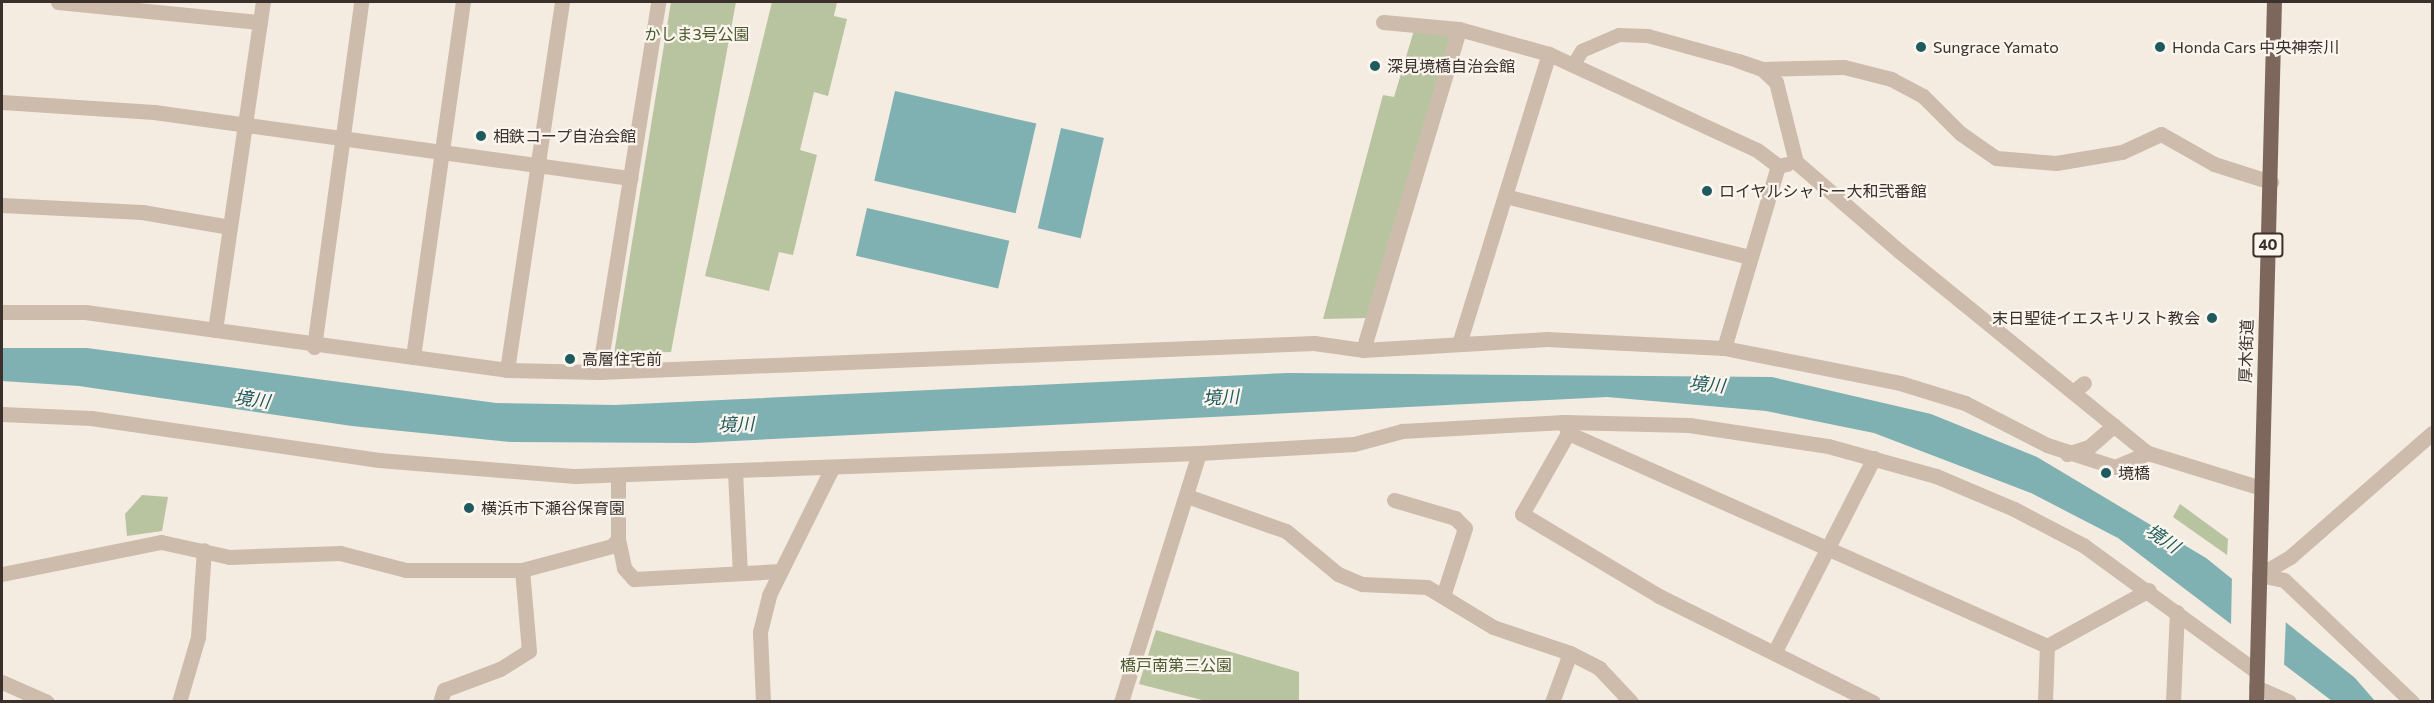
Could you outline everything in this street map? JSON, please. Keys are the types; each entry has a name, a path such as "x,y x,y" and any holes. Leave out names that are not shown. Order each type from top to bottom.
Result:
{"main road":[{"name":"厚木街道","path":"2256,681 2274,2"}],"street":[{"path":"58,2 260,22"},
{"path":"215,330 263,2"},
{"path":"314,347 361,2"},
{"path":"413,357 463,2"},
{"path":"507,370 562,2"},
{"path":"599,372 658,2"},
{"path":"1383,22 1459,29 1549,54 1757,150 1778,166 1796,162"},
{"path":"1363,350 1459,29"},
{"path":"1574,64 1582,51 1619,35 1648,36 1762,69 1844,67 1891,79 1923,96 1960,133 1996,158 2056,163 2122,152 2161,134 2214,164 2271,182"},
{"path":"1460,344 1549,54"},
{"path":"1762,69 1776,82 1796,162 2078,387 2114,425 2148,453 2261,488"},
{"path":"2,102 245,124 630,178"},
{"path":"1724,348 1778,166"},
{"path":"1505,196 1750,257"},
{"path":"2,205 142,212 230,227"},
{"path":"2,312 85,312 215,330 314,347 507,370 599,372 1314,343 1363,350 1547,339 1724,348 1922,390 1965,403 2067,453 2115,467 2148,453"},
{"path":"2,414 91,418 479,471 618,476 831,470 1354,444 1402,430 1566,428 1643,422 1756,433 1874,458 1936,476 2032,517 2149,590 2256,681 2289,702"},
{"path":"2067,453 2090,447 2114,425"},
{"path":"1566,428 2047,646"},
{"path":"1566,428 1522,514 1659,596 1873,702"},
{"path":"2258,577 2290,556 2433,433"},
{"path":"1121,702 1200,453"},
{"path":"1774,652 1874,458"},
{"path":"763,702 760,632 780,571 831,470"},
{"path":"735,472 740,573"},
{"path":"618,476 618,539 624,568 634,579 780,571"},
{"path":"1187,496 1286,531 1338,574 1362,584 1406,584 1443,596 1493,627 1570,653 1599,668 1631,702"},
{"path":"1394,500 1455,518 1465,528 1443,596"},
{"path":"2,574 142,542 180,542 229,557 340,553 406,570 522,570 612,546 618,539"},
{"path":"179,702 198,637 204,550"},
{"path":"440,702 444,690 500,669 529,651 522,570"},
{"path":"2258,577 2284,580 2412,702"},
{"path":"2047,646 2149,590"},
{"path":"2173,702 2177,612"},
{"path":"2044,702 2047,646"},
{"path":"1552,702 1570,653"},
{"path":"2,682 47,702"}],"green space":[{"name":"かしま3号公園","path":"671,2 736,2 671,352 614,354"},
{"path":"772,2 837,2 834,16 847,19 828,96 814,92 800,150 817,155 793,255 779,252 769,291 705,276"},
{"path":"1415,27 1451,34 1366,318 1323,319 1383,95 1394,97"},
{"path":"142,495 168,497 162,531 127,536 125,514"},
{"path":"2180,504 2228,539 2227,555 2173,517"},
{"name":"橋戸南第三公園","path":"1156,630 1299,672 1299,701 1206,701 1139,684"}],"water":[{"path":"895,91 1036,124 1016,213 874,181"},
{"path":"1061,128 1104,138 1081,238 1038,228"},
{"path":"867,208 1009,241 998,289 856,256"},
{"name":"境川","path":"2,348 87,348 496,403 615,405 1288,373 1772,377 1931,414 2037,457 2206,558 2355,678 2375,701 2332,701 2118,538 2031,493 1874,433 1766,411 1607,397 695,443 511,442 352,426 79,386 2,381"}],"pier":[{"path":"2232,575 2286,618 2284,666 2231,625"}],"place":[{"name":"Sungrace Yamato","path":"1921,47"},
{"name":"Honda Cars 中央神奈川","path":"2160,47"},
{"name":"深見境橋自治会館","path":"1375,66"},
{"name":"相鉄コープ自治会館","path":"481,136"},
{"name":"ロイヤルシャトー大和弐番館","path":"1707,191"},
{"name":"末日聖徒イエスキリスト教会","path":"2212,318"},
{"name":"高層住宅前","path":"570,359"},
{"name":"境橋","path":"2106,473"},
{"name":"横浜市下瀬谷保育園","path":"469,508"}]}
